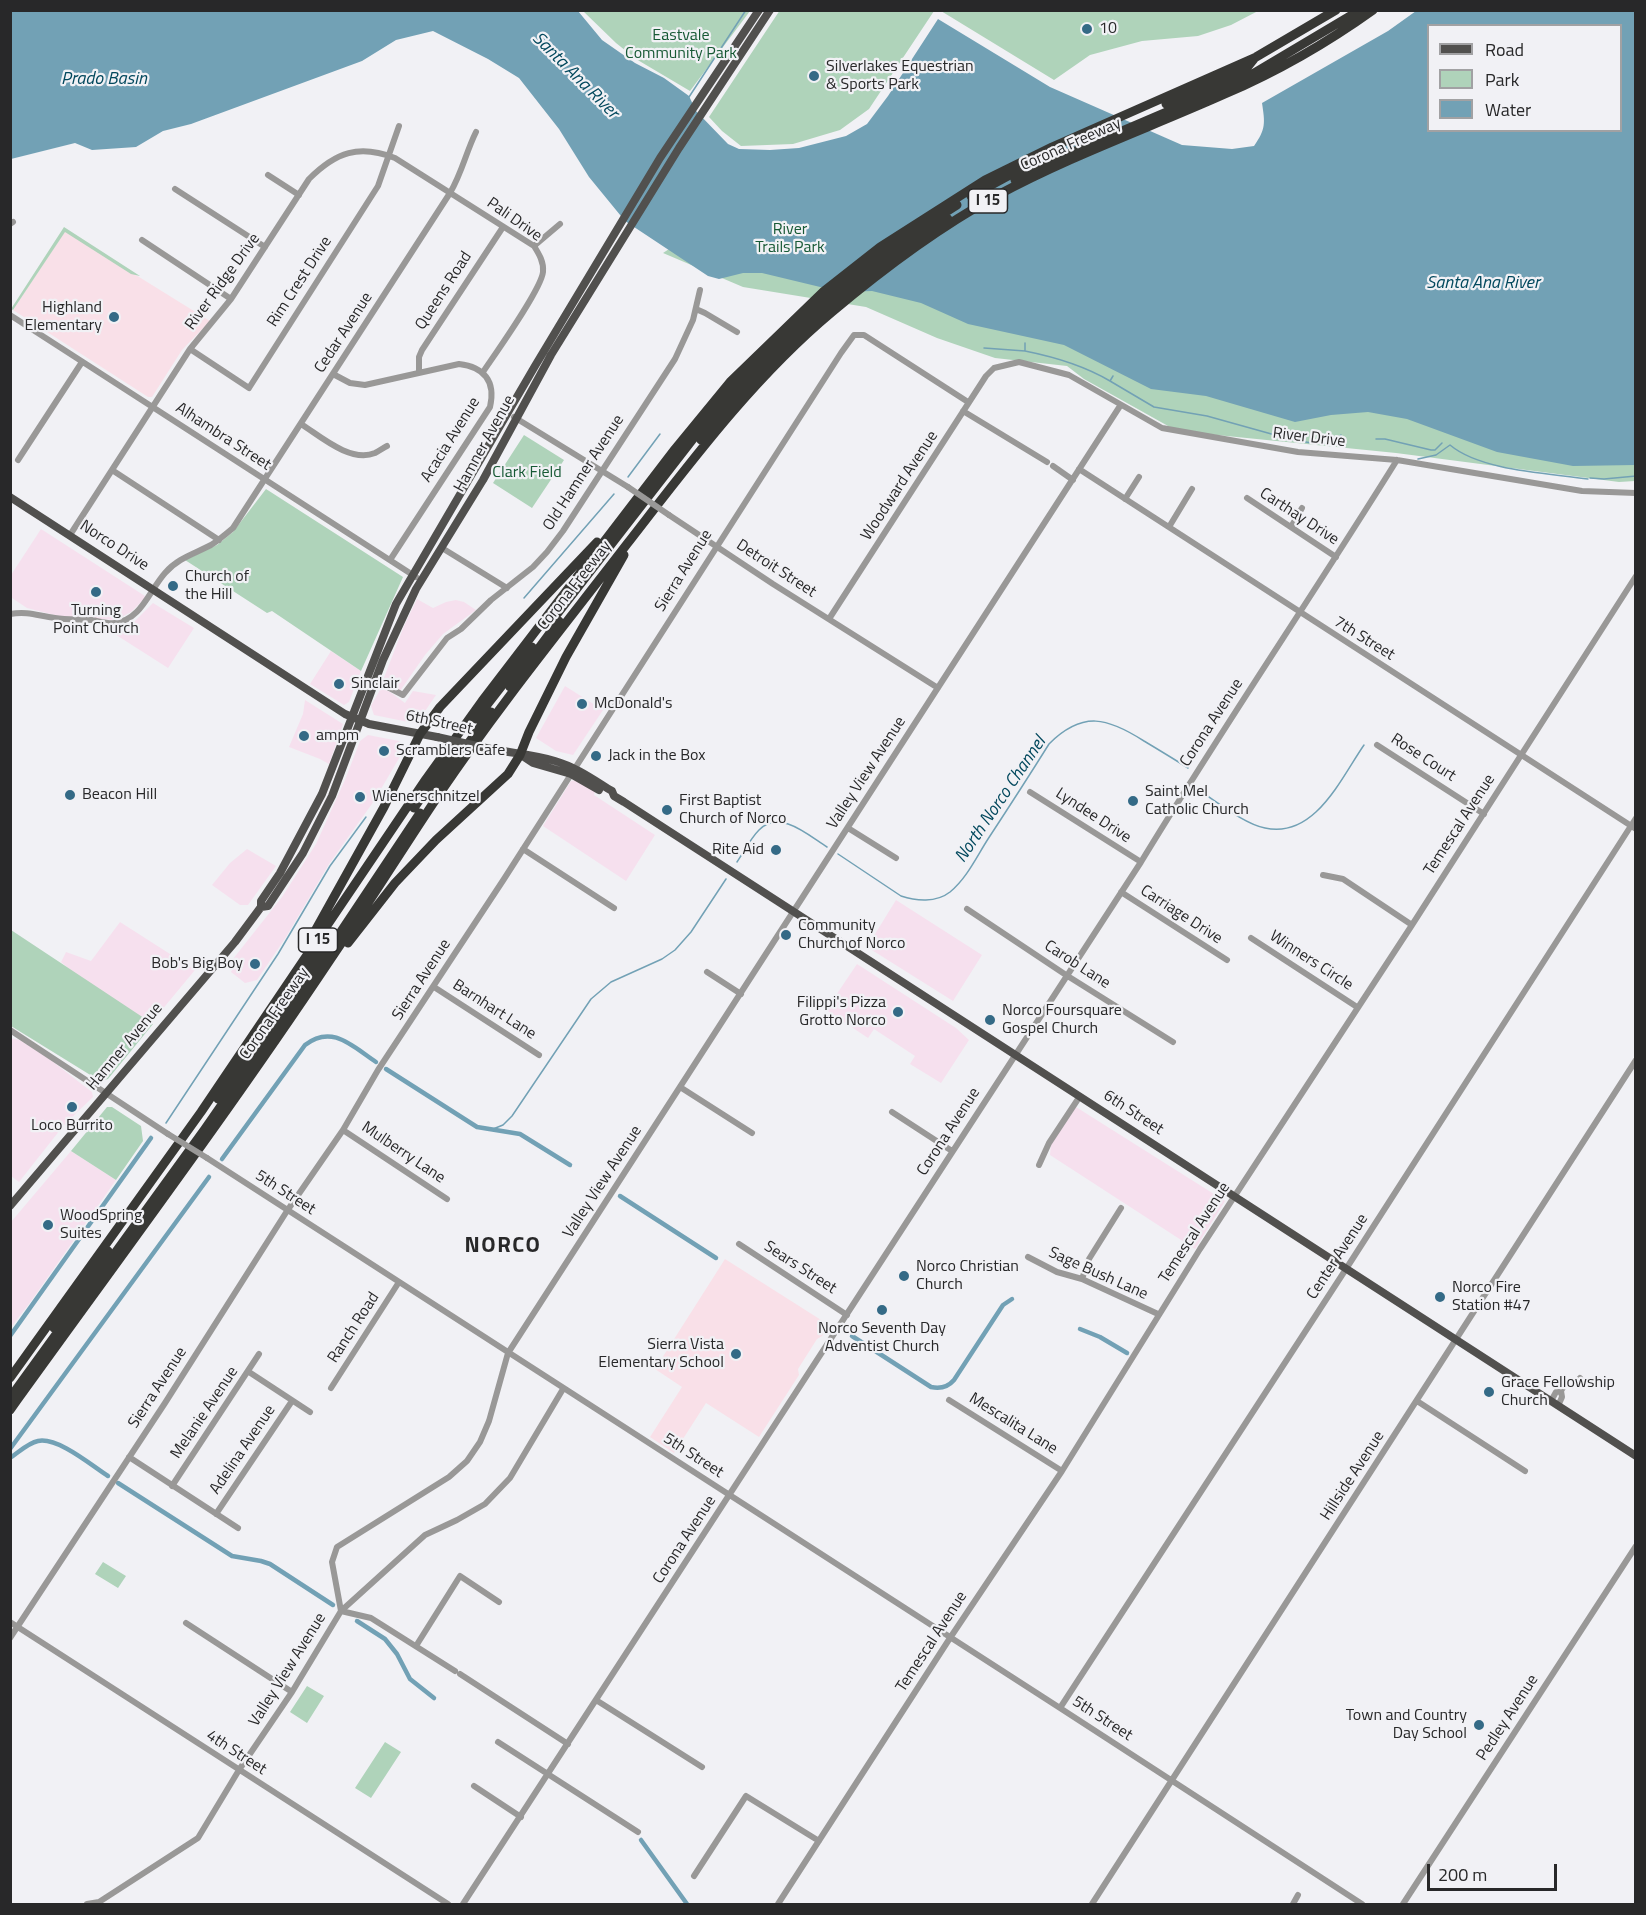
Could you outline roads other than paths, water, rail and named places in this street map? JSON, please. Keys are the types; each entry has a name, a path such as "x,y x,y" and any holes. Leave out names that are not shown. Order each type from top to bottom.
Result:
{"highway":[{"name":"Corona Freeway","path":"10,1378 201,1112 426,779 482,701 730,382 822,307 880,247 985,180 1142,111 1256,57 1336,10"},
{"path":"1160,118 1244,79 1360,10"},
{"name":"Corona Freeway","path":"10,1410 218,1123 325,968 442,790 512,694 691,461 793,347 822,307 994,197 1160,118 1228,93 1294,60 1373,10"},
{"path":"10,1398 269,1025 401,826 472,725 717,408 784,337 822,307"},
{"path":"263,1021 309,944 379,816 420,734 440,707 632,506"},
{"path":"325,968 395,884 436,840 508,774 520,755 566,657 647,518"},
{"path":"10,1389 41,1351"},
{"path":"24,1391 41,1351"},
{"name":"I 15","path":"10,1378 41,1351"}],"main road":[{"name":"Hamner Avenue","path":"261,907 268,906 315,832 332,796 418,578 508,413 660,158 759,10"},
{"name":"Hamner Avenue","path":"10,1206 235,942 261,907 261,901 280,873 331,774 393,612 442,548 488,471 551,355 770,10"},
{"name":"Norco Drive","path":"10,497 352,717"},
{"name":"6th Street","path":"352,717 361,721 520,755 533,763 573,771 612,791 614,796 1635,1456"},
{"path":"331,774 334,777 328,794 332,796"}],"street":[{"name":"Rim Crest Drive","path":"190,349 249,387 378,186 399,126"},
{"name":"Cedar Avenue","path":"219,540 233,528 450,193 460,176 466,151 476,132"},
{"name":"River Ridge Drive","path":"70,535 190,349 231,298 309,179 322,165 338,155 363,151 389,155 450,193"},
{"path":"268,175 299,195"},
{"path":"175,189 265,247"},
{"name":"Pali Drive","path":"450,193 534,246 541,258 542,277 483,372"},
{"path":"534,246 560,224"},
{"name":"Queens Road","path":"419,373 419,357 422,350 502,227"},
{"path":"142,240 231,298"},
{"name":"Old Hamner Avenue","path":"376,681 403,695 447,638 547,552 675,359 686,339 700,290"},
{"path":"696,309 737,333"},
{"name":"Alhambra Street","path":"10,315 418,578"},
{"name":"Sierra Avenue","path":"10,1638 287,1211 344,1130 378,1070 434,987 716,545 854,335 864,335 968,402"},
{"path":"18,460 82,362"},
{"name":"River Drive","path":"994,368 1019,362 1069,375 1162,428 1298,452 1397,460 1582,491 1635,493"},
{"path":"333,374 350,383 365,385 459,364 471,365 483,372"},
{"name":"Woodward Avenue","path":"829,619 968,402 994,368"},
{"name":"Acacia Avenue","path":"390,560 490,406 493,396 490,384 483,372"},
{"name":"Valley View Avenue","path":"87,1905 99,1902 198,1838 238,1770 291,1692 341,1611 332,1562 337,1547 449,1477 467,1461 480,1442 489,1421 508,1353 1120,406"},
{"path":"963,411 1073,480"},
{"name":"Detroit Street","path":"508,413 938,688"},
{"path":"301,424 346,451 373,454 387,446"},
{"name":"Corona Avenue","path":"464,1905 1121,892 1397,460"},
{"name":"7th Street","path":"1079,469 1633,828"},
{"path":"112,470 219,540"},
{"path":"1125,499 1139,477"},
{"path":"1169,527 1192,489"},
{"name":"Carthay Drive","path":"1247,498 1336,557"},
{"path":"1292,527 1302,508"},
{"path":"10,614 25,612 53,618 113,623 133,616 163,575 183,557 219,540"},
{"path":"442,548 507,588"},
{"name":"Temescal Avenue","path":"778,1905 950,1638 1062,1471 1158,1314 1484,814 1635,576"},
{"name":"Rose Court","path":"1377,745 1484,814"},
{"name":"Lyndee Drive","path":"1030,792 1140,862"},
{"name":"Center Avenue","path":"1060,1708 1633,828 1635,819"},
{"path":"848,828 896,858"},
{"path":"523,849 614,908"},
{"path":"1323,875 1343,879 1412,925"},
{"name":"Carriage Drive","path":"1121,892 1227,960"},
{"name":"Carob Lane","path":"967,909 1173,1042"},
{"name":"Winners Circle","path":"1251,938 1357,1006"},
{"path":"707,972 741,994"},
{"name":"Barnhart Lane","path":"434,987 539,1055"},
{"name":"5th Street","path":"10,1030 1362,1905"},
{"name":"Hillside Avenue","path":"1092,1905 1635,1060"},
{"path":"680,1087 752,1133"},
{"path":"1039,1165 1049,1143 1080,1096"},
{"path":"892,1112 952,1151"},
{"name":"Mulberry Lane","path":"344,1130 447,1198"},
{"path":"1082,1279 1089,1259 1121,1208"},
{"name":"Sears Street","path":"739,1244 847,1315"},
{"name":"Sage Bush Lane","path":"1028,1257 1057,1272 1082,1279 1158,1314"},
{"name":"Ranch Road","path":"331,1388 399,1282"},
{"name":"Melanie Avenue","path":"172,1486 259,1354"},
{"path":"249,1372 310,1412"},
{"path":"1554,1403 1562,1397 1561,1391 1565,1384 1576,1384 1580,1378"},
{"path":"341,1611 425,1535 485,1504 510,1478 564,1389"},
{"name":"Mescalita Lane","path":"949,1400 1062,1471"},
{"name":"Adelina Avenue","path":"216,1514 292,1401"},
{"path":"1418,1401 1525,1471"},
{"path":"129,1457 238,1528"},
{"name":"Pedley Avenue","path":"1403,1905 1635,1546"},
{"path":"416,1646 460,1576 499,1602"},
{"path":"341,1611 370,1618 568,1744"},
{"name":"4th Street","path":"10,1622 448,1905"},
{"path":"186,1623 291,1692"},
{"path":"596,1701 702,1767"},
{"path":"498,1742 638,1832"},
{"path":"474,1786 521,1817"},
{"path":"694,1876 746,1796 819,1841"},
{"path":"1293,1905 1298,1895"}],"water":[{"name":"Santa Ana River","path":"10,11 578,11 602,40 689,96 696,111 728,144 739,149 770,150 799,148 846,136 867,124 938,19 1050,87 1182,145 1232,149 1254,146 1258,140 1264,126 1262,103 1388,31 1416,11 1635,11 1635,465 1573,466 1497,452 1407,419 1368,412 1331,415 1295,422 1206,396 1151,389 1064,345 968,324 921,303 872,291 841,292 762,273 743,273 719,279 708,276 625,221 589,177 559,129 519,78 488,59 433,31 396,40 362,61 191,124 163,131 136,147 92,150 75,143 11,159"}],"waterway":[{"path":"689,97 746,10"},
{"path":"984,348 1025,351 1025,343"},
{"path":"1025,351 1069,362 1110,381"},
{"path":"1113,376 1110,381 1154,407 1207,416 1293,440 1312,443 1333,443 1341,435"},
{"path":"628,477 660,434"},
{"path":"1376,439 1431,450 1435,450 1442,443"},
{"path":"1418,459 1436,455 1450,445 1463,454 1497,466 1588,479"},
{"path":"1590,478 1636,476"},
{"path":"524,598 614,494"},
{"name":"North Norco Channel","path":"838,854 901,896 926,900 944,896 967,874 1049,744 1061,733 1085,722 1096,721 1119,727 1188,768"},
{"name":"North Norco Channel","path":"1197,789 1248,822 1265,828 1283,829 1298,824 1325,803 1364,745"},
{"path":"166,1123 278,954 330,866 366,817"},
{"name":"North Norco Channel","path":"737,862 759,830 767,824 776,822 794,826 827,847"},
{"name":"North Norco Channel","path":"493,1129 503,1125 512,1116 591,999 611,982 662,959 675,950 691,932 726,879"},
{"path":"222,1159 305,1045 315,1039 333,1037 350,1044 376,1062"},
{"path":"386,1069 477,1127 520,1134 570,1165"},
{"path":"10,1336 151,1138"},
{"path":"10,1449 209,1177"},
{"path":"620,1196 716,1258"},
{"path":"852,1336 931,1387 944,1387 954,1380 1003,1305 1012,1299"},
{"path":"1080,1329 1100,1337 1127,1353"},
{"path":"10,1458 31,1444 46,1441 64,1447 108,1476"},
{"path":"118,1483 232,1556 270,1564 333,1605"},
{"path":"357,1621 385,1639 397,1654 410,1679 434,1698"},
{"path":"641,1840 687,1904"}],"place":[{"name":"10","path":"1087,29"},
{"name":"Silverlakes Equestrian & Sports Park","path":"814,76"},
{"name":"Highland Elementary","path":"114,317"},
{"name":"Church of the Hill","path":"173,586"},
{"name":"Turning Point Church","path":"96,592"},
{"name":"Sinclair","path":"339,684"},
{"name":"McDonald's","path":"582,704"},
{"name":"ampm","path":"304,736"},
{"name":"Scramblers Cafe","path":"384,751"},
{"name":"Jack in the Box","path":"596,756"},
{"name":"Beacon Hill","path":"70,795"},
{"name":"Wienerschnitzel","path":"360,797"},
{"name":"Saint Mel Catholic Church","path":"1133,801"},
{"name":"First Baptist Church of Norco","path":"667,810"},
{"name":"Rite Aid","path":"776,850"},
{"name":"Community Church of Norco","path":"786,935"},
{"name":"Bob's Big Boy","path":"255,964"},
{"name":"Filippi's Pizza Grotto Norco","path":"898,1012"},
{"name":"Norco Foursquare Gospel Church","path":"990,1020"},
{"name":"Loco Burrito","path":"72,1107"},
{"name":"WoodSpring Suites","path":"48,1225"},
{"name":"Norco Christian Church","path":"904,1276"},
{"name":"Norco Fire Station #47","path":"1440,1297"},
{"name":"Norco Seventh Day Adventist Church","path":"882,1310"},
{"name":"Sierra Vista Elementary School","path":"736,1354"},
{"name":"Grace Fellowship Church","path":"1489,1392"},
{"name":"Town and Country Day School","path":"1479,1725"}],"district":[{"name":"NORCO","path":"503,1247"}],"park label":[{"name":"Eastvale Community Park","path":"681,45"},
{"name":"River Trails Park","path":"790,239"},
{"name":"Clark Field","path":"527,473"}],"water label":[{"name":"Prado Basin","path":"104,80"}]}
